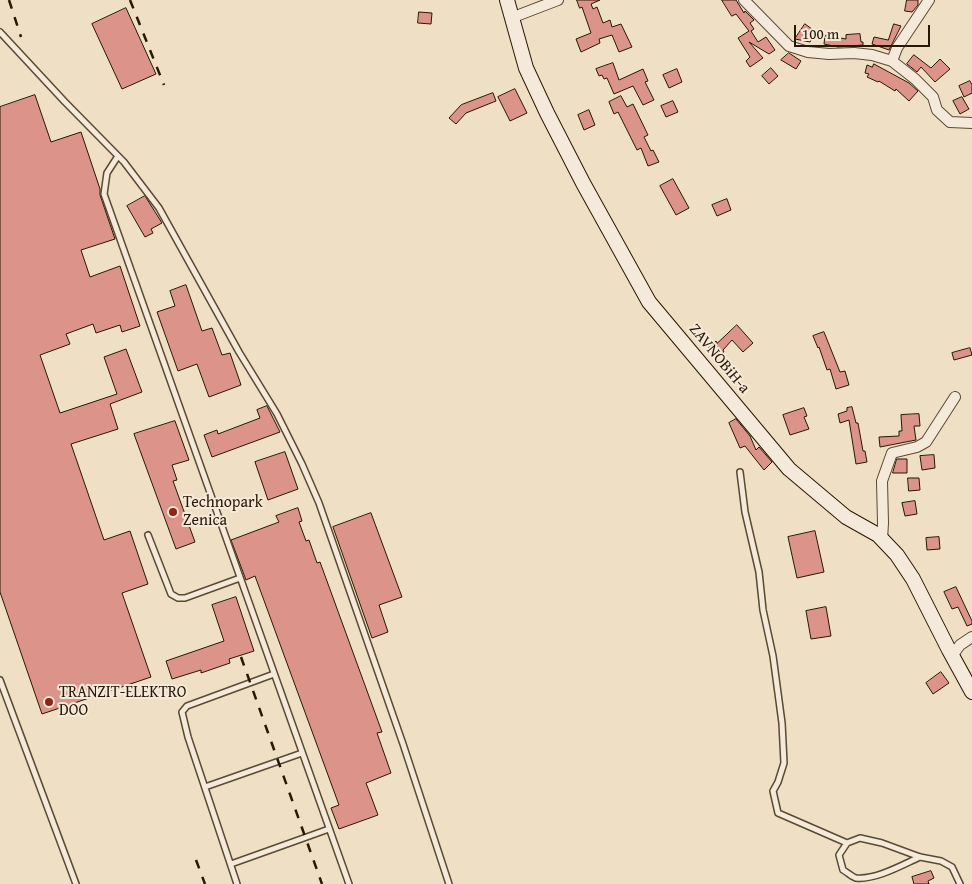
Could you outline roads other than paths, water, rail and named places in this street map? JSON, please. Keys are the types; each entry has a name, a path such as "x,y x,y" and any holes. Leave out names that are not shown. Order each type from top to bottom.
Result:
{"main road":[{"name":"ZAVNOBiH-a","path":"507,0 526,68 547,113 648,302 789,470 846,517 878,535 897,555 913,579 972,692"}],"street":[{"path":"511,18 558,0"},
{"path":"744,0 789,46 808,52 829,54 854,53 892,61 933,97 937,110 950,122 972,123"},
{"path":"892,61 897,48 929,0"},
{"path":"882,540 882,481 892,453 917,447 926,442 955,397"},
{"path":"952,656 960,645 972,637"}],"lane":[{"path":"0,32 118,156 159,208 238,352 278,414 319,503 449,884"},
{"path":"118,156 107,173 104,194 349,884"},
{"path":"740,472 746,512 759,572 763,610 772,649 782,723 784,763 773,791 774,801 778,813 848,843"},
{"path":"148,535 171,594 178,598 184,598 240,578"},
{"path":"237,884 188,737 182,712 187,706 274,674"},
{"path":"0,680 76,884"},
{"path":"205,787 302,753"},
{"path":"231,864 329,829"},
{"path":"920,857 890,871 855,878 843,870 839,855 848,843 860,838 882,843 920,857 941,861 952,867 960,884"}],"railway":[{"path":"9,0 21,37"},
{"path":"130,0 164,85"},
{"path":"241,657 322,884"},
{"path":"196,860 205,884"}],"place":[{"name":"Technopark Zenica","path":"173,512"},
{"name":"TRANZIT-ELEKTRO DOO","path":"49,702"}]}
